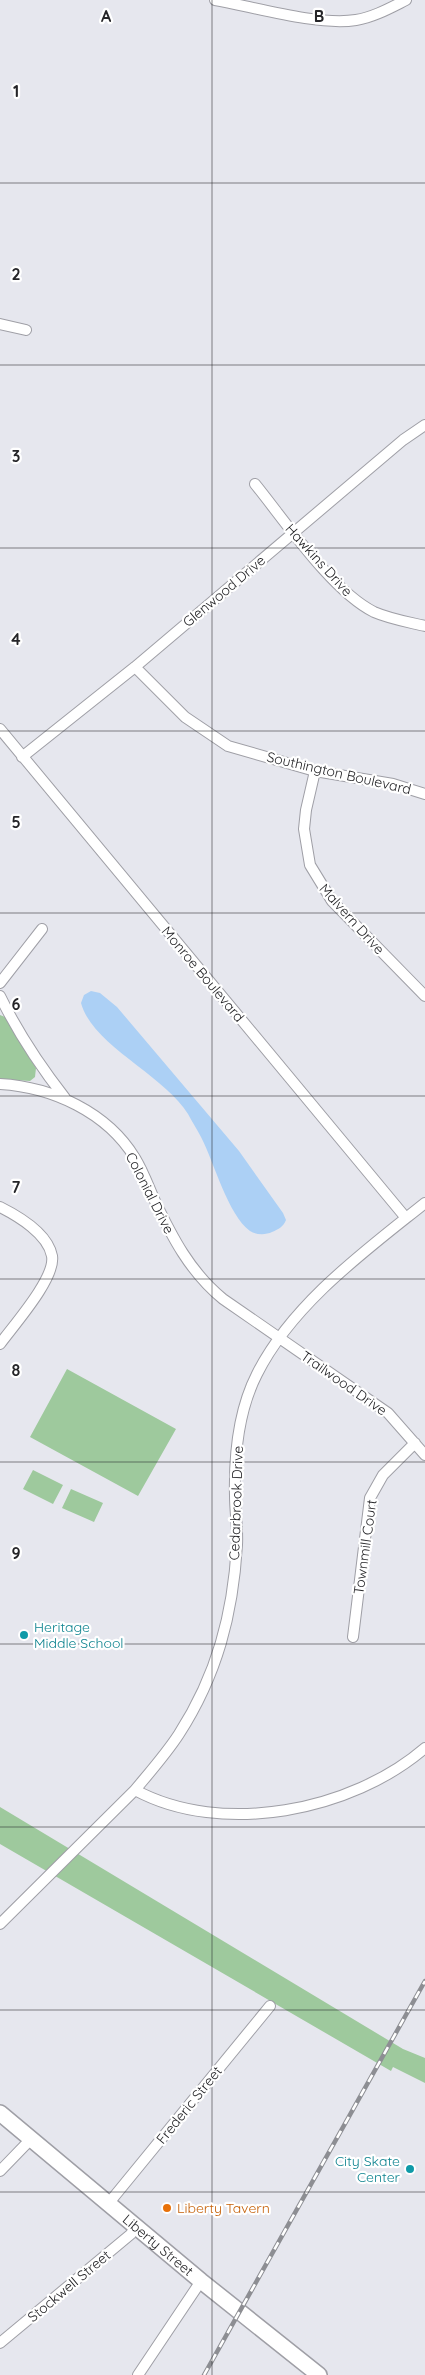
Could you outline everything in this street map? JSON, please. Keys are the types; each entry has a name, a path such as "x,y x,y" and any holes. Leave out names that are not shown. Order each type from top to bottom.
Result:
{"street":[{"path":"215,0 330,22 357,20 384,11 406,0"},
{"path":"0,324 26,330"},
{"name":"Glenwood Drive","path":"22,757 134,667 402,440 425,425"},
{"name":"Hawkins Drive","path":"255,484 331,577 358,602 389,618 425,626"},
{"name":"Southington Boulevard","path":"134,667 185,717 228,746 316,771 393,784 425,794"},
{"name":"Monroe Boulevard","path":"0,729 406,1218"},
{"name":"Malvern Drive","path":"316,771 306,810 304,829 310,865 332,901 425,996"},
{"path":"0,983 42,929"},
{"path":"0,996 20,1034 44,1072 66,1099"},
{"name":"Colonial Drive","path":"0,1084 40,1089 66,1099 100,1120 120,1138 134,1156 178,1248 196,1273 223,1299 278,1338"},
{"name":"Cedarbrook Drive","path":"135,1790 179,1735 200,1699 223,1639 230,1611 237,1543 236,1453 240,1423 256,1374 278,1338 310,1300 425,1203"},
{"path":"0,1206 38,1234 43,1239 52,1256 51,1268 43,1283 0,1344"},
{"name":"Trailwood Drive","path":"278,1338 388,1413 425,1455"},
{"name":"Townmill Court","path":"353,1637 370,1498 384,1474 415,1442"},
{"path":"0,1924 135,1790 154,1800 191,1810 236,1815 286,1809 331,1800 378,1780 425,1748"},
{"name":"Frederic Street","path":"108,2204 270,2006"},
{"name":"Liberty Street","path":"0,2113 135,2227 316,2374"},
{"path":"0,2171 31,2139"},
{"name":"Stockwell Street","path":"0,2343 131,2234 135,2227"},
{"path":"138,2375 201,2281"}],"green space":[{"path":"0,1015 5,1017 36,1068 35,1077 30,1081 0,1079"},
{"path":"67,1369 176,1429 138,1496 30,1437"},
{"path":"33,1470 63,1485 53,1504 23,1489"},
{"path":"71,1489 103,1503 94,1522 62,1508"},
{"path":"0,1807 403,2049 425,2058 425,2083 393,2067 391,2071 0,1844"}],"water":[{"path":"91,991 100,993 117,1007 239,1151 283,1213 286,1220 280,1228 270,1233 258,1234 250,1231 242,1223 228,1201 206,1148 188,1114 163,1086 99,1033 88,1018 81,1003 84,995"}],"railway":[{"path":"204,2375 425,1981"}],"place":[{"name":"Heritage Middle School","path":"24,1635"},
{"name":"City Skate Center","path":"410,2169"},
{"name":"Liberty Tavern","path":"167,2208"}]}
